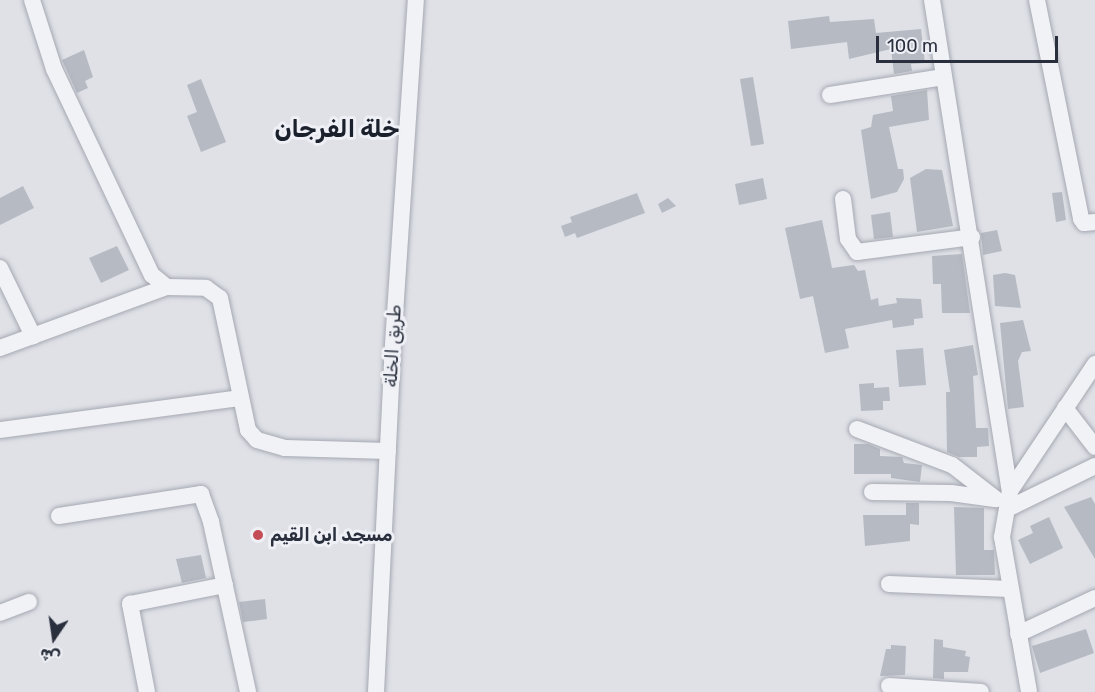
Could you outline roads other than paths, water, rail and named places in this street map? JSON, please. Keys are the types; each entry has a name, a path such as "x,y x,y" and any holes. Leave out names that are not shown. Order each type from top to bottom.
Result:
{"street":[{"path":"32,0 54,69 152,275 167,287"},
{"name":"طريق الخلة","path":"376,692 388,451 416,0"},
{"path":"933,0 972,237 1005,500 1002,537 1029,692"},
{"path":"1037,0 1078,210 1084,223 1095,222"},
{"path":"830,95 944,77"},
{"path":"843,199 848,239 857,252 972,237"},
{"path":"0,268 33,336"},
{"path":"0,348 167,287 206,288 219,298 239,398 248,430 257,440 305,450 388,451"},
{"path":"1005,500 1095,364"},
{"path":"1,429 239,398"},
{"path":"1065,408 1095,447"},
{"path":"857,429 952,465 1005,500"},
{"path":"872,492 951,493 1005,500 1095,466"},
{"path":"59,516 201,494 225,585 248,692"},
{"path":"889,584 1010,590"},
{"path":"147,692 130,604 225,585"},
{"path":"1018,634 1095,598"},
{"path":"0,613 29,602"},
{"path":"889,686 981,692"}],"place":[{"name":"مسجد ابن القيم","path":"258,535"}],"district":[{"name":"خلة الفرجان","path":"337,130"}]}
